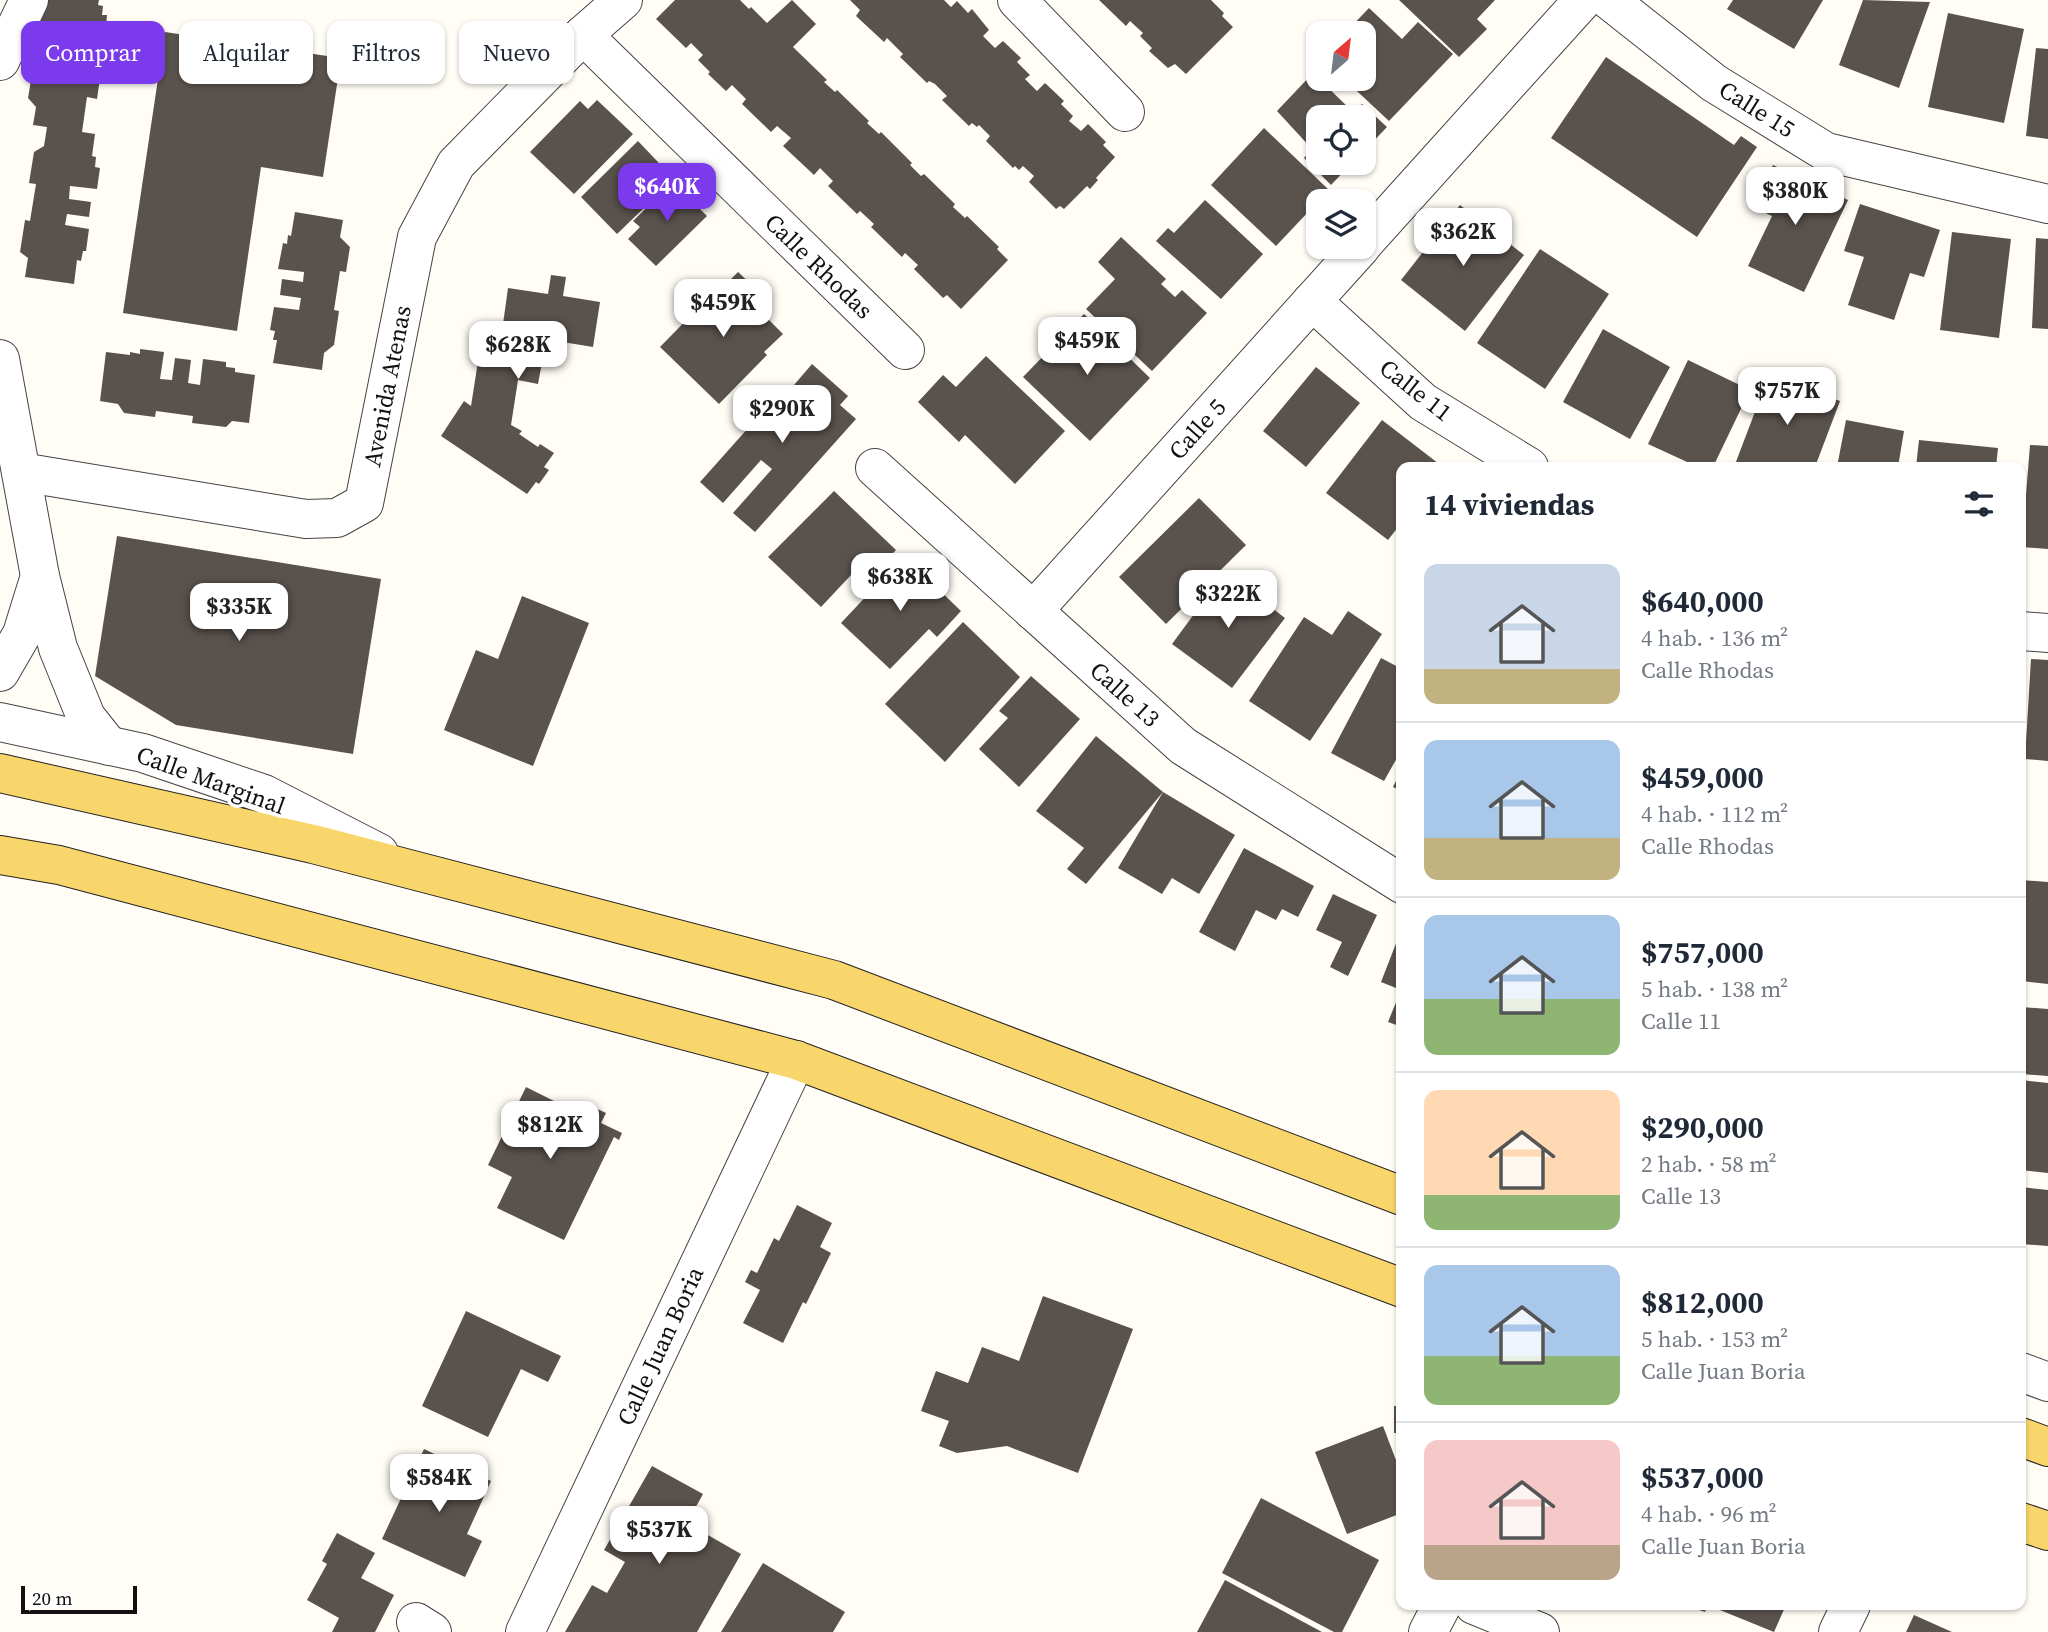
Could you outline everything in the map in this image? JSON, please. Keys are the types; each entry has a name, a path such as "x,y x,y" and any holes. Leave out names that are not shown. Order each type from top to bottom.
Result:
{"main road":[{"path":"0,773 221,822 834,980 1396,1194"},
{"path":"0,855 59,864 796,1060 1396,1286"},
{"path":"2026,1439 2048,1447"},
{"path":"2026,1524 2048,1531"}],"street":[{"path":"0,61 29,0"},
{"name":"Avenida Atenas","path":"21,472 306,519 337,517 364,503 418,237 456,164 583,35 623,0"},
{"path":"1017,0 1125,112"},
{"name":"Calle 5","path":"1376,230 1583,0"},
{"name":"Calle 15","path":"1609,0 1714,83 1826,152 2048,204"},
{"name":"Calle Rhodas","path":"583,35 905,350"},
{"name":"Calle 5","path":"1033,611 1350,259"},
{"name":"Calle 11","path":"1312,301 1423,402 1521,462"},
{"path":"0,359 40,576 58,648 86,717 110,746"},
{"name":"Calle 13","path":"874,468 1183,746 1396,880"},
{"path":"0,672 22,634 40,576"},
{"path":"2026,631 2048,633"},
{"name":"Calle Marginal","path":"0,722 143,753 264,794 411,870"},
{"name":"Calle Juan Boria","path":"524,1632 796,1060"},
{"path":"2026,1374 2048,1382"},
{"path":"1428,1632 1439,1610"},
{"path":"1486,1610 1540,1632"},
{"path":"1838,1632 1849,1610"}],"building":[{"path":"43,0 99,0 98,5 103,6 102,15 107,15 106,21 40,21"},
{"path":"675,0 740,0 767,23 792,0 816,24 793,47 827,80 824,82 835,92 837,90 879,134 881,132 921,176 924,174 955,204 953,207 965,218 967,216 999,247 997,249 1008,260 961,309 947,295 943,298 914,269 918,265 905,253 902,257 871,227 874,224 860,211 857,214 828,186 833,181 820,168 814,175 783,146 791,138 777,126 771,132 742,104 746,99 732,85 726,91 708,74 710,72 698,60 703,55 691,43 686,48 656,19"},
{"path":"850,0 944,0 951,7 957,1 968,13 972,9 989,30 983,36 995,48 1003,41 1021,58 1017,62 1030,75 1025,79 1037,91 1045,83 1064,101 1061,104 1073,116 1069,121 1081,131 1088,124 1106,142 1103,145 1115,157 1090,189 1087,186 1064,209 1060,206 1056,209 1029,182 1034,176 1023,166 1019,170 1015,166 1013,168 986,141 990,136 979,125 977,127 972,123 969,126 942,100 947,96 935,84 929,81 927,83 900,57 903,54 887,38 884,42 856,16 860,10"},
{"path":"1099,0 1211,0 1233,27 1186,74 1175,64 1168,68 1149,51 1152,48 1140,36 1143,33 1130,21 1126,26"},
{"path":"1399,0 1495,0 1477,19 1487,29 1459,57"},
{"path":"1733,0 1823,0 1794,49 1727,9"},
{"path":"1863,0 1930,2 1899,88 1839,65"},
{"path":"1369,8 1402,39 1418,22 1453,54 1389,121 1376,109 1376,105 1372,105 1357,91 1376,91 1376,21 1357,21"},
{"path":"1948,13 2024,29 2004,123 1928,107"},
{"path":"165,32 179,34 179,84 313,84 313,54 327,56 327,84 337,84 323,177 261,167 237,331 123,313 157,84 165,84"},
{"path":"2036,48 2048,49 2048,139 2026,136"},
{"path":"1606,57 1734,145 1741,136 1757,147 1697,237 1551,138"},
{"path":"1306,80 1306,91 1331,91 1346,105 1306,105 1306,142 1277,111"},
{"path":"30,84 99,84 97,99 87,97 82,132 95,134 92,156 96,157 95,167 100,168 97,189 70,186 69,199 91,202 89,217 67,214 65,225 89,229 86,251 83,251 81,261 77,260 74,284 25,277 28,258 20,252 25,220 30,221 36,184 29,183 34,152 44,146 47,127 33,125 36,107 28,98"},
{"path":"597,100 633,134 574,194 530,152 580,101 588,109"},
{"path":"1376,117 1387,127 1376,138"},
{"path":"1264,128 1306,168 1306,175 1313,175 1328,189 1306,189 1306,214 1276,246 1211,185"},
{"path":"638,141 674,179 617,234 581,197"},
{"path":"1773,165 1848,200 1804,292 1748,266 1772,216 1753,207"},
{"path":"1321,175 1341,175 1331,185"},
{"path":"683,183 700,201 696,205 707,216 656,266 628,239 640,227 633,221 668,187 673,193"},
{"path":"1205,200 1263,254 1221,299 1156,241 1168,228 1174,233"},
{"path":"1860,204 1940,230 1924,277 1910,273 1894,320 1848,305 1864,257 1844,251"},
{"path":"1460,205 1524,255 1465,331 1401,280"},
{"path":"295,212 343,220 340,237 350,247 346,272 340,271 334,310 339,311 334,345 324,353 322,370 273,363 277,340 273,340 275,331 270,330 274,307 299,310 301,298 280,295 282,279 303,282 304,272 278,269 283,243 287,244 288,235 291,236"},
{"path":"1952,232 2011,239 1999,338 1940,330"},
{"path":"1121,237 1166,279 1161,284 1175,297 1182,290 1207,313 1152,371 1086,309 1115,279 1098,262"},
{"path":"2036,238 2048,239 2048,329 2032,328"},
{"path":"1540,249 1609,294 1545,389 1477,343"},
{"path":"738,272 764,296 748,313 757,322 764,315 783,334 764,352 767,355 719,404 660,347"},
{"path":"551,275 566,277 563,296 600,302 593,347 544,339 545,335 532,333 528,355 543,357 538,384 518,380 511,425 522,431 519,434 538,447 540,444 554,453 544,467 549,470 527,494 441,436 464,401 471,406 479,355 491,356 496,323 503,324 508,288 548,294"},
{"path":"1084,314 1150,378 1090,441 1023,377"},
{"path":"1603,329 1670,367 1630,439 1563,402"},
{"path":"140,349 164,352 160,379 172,380 175,358 191,360 188,383 200,385 203,359 226,362 226,367 235,368 235,372 255,375 249,423 232,421 226,427 192,423 193,416 156,411 155,417 124,413 118,404 100,401 106,352 130,355 130,352 140,354"},
{"path":"986,356 1065,431 1015,484 965,435 959,442 918,402 943,375 956,387"},
{"path":"1688,360 1750,390 1715,462 1687,462 1648,444"},
{"path":"812,364 848,396 840,405 856,419 755,532 733,513 772,469 761,460 723,503 700,482 783,389 788,392"},
{"path":"1316,367 1360,403 1306,467 1263,431"},
{"path":"1769,375 1840,401 1817,462 1736,462"},
{"path":"1382,420 1437,462 1396,462 1396,530 1388,540 1326,493"},
{"path":"1846,420 1904,431 1899,462 1838,462"},
{"path":"1919,440 1998,448 1997,462 1917,462"},
{"path":"2030,445 2048,446 2048,549 2026,547"},
{"path":"834,491 896,550 863,585 852,574 821,607 768,557"},
{"path":"1199,498 1246,545 1166,624 1119,577"},
{"path":"117,536 381,579 353,754 176,725 95,676"},
{"path":"904,556 961,611 937,637 929,629 890,669 841,623"},
{"path":"1225,572 1285,618 1232,688 1172,644"},
{"path":"522,596 589,623 533,766 444,730 476,650 498,659"},
{"path":"1348,611 1382,634 1310,741 1249,701 1304,617 1332,635"},
{"path":"963,622 1020,677 945,762 885,704"},
{"path":"1381,658 1396,666 1396,760 1384,781 1331,753"},
{"path":"2031,659 2048,660 2048,761 2026,759"},
{"path":"1031,676 1080,719 1019,787 979,749 1008,718 999,711"},
{"path":"1096,736 1163,792 1086,884 1067,869 1084,848 1036,811"},
{"path":"1163,792 1235,835 1199,894 1172,878 1162,894 1118,868"},
{"path":"1244,848 1314,886 1298,917 1282,909 1276,920 1256,910 1235,951 1199,932"},
{"path":"2026,880 2048,882 2048,984 2026,982"},
{"path":"1333,894 1377,915 1348,976 1330,967 1342,942 1316,930"},
{"path":"1396,943 1396,988 1381,982"},
{"path":"1396,1002 1396,1025 1388,1022"},
{"path":"2026,1007 2048,1009 2048,1076 2026,1074"},
{"path":"2026,1081 2048,1083 2048,1173 2026,1171"},
{"path":"526,1087 582,1115 587,1104 606,1113 601,1123 622,1133 619,1140 614,1137 564,1240 497,1208 512,1177 488,1165"},
{"path":"2026,1188 2048,1190 2048,1246 2026,1244"},
{"path":"797,1205 832,1223 820,1247 831,1253 783,1343 743,1323 760,1290 745,1282 751,1270 757,1273 774,1238 779,1241"},
{"path":"1043,1296 1133,1329 1078,1473 1007,1446 957,1453 939,1446 949,1421 921,1411 936,1371 968,1383 982,1347 1019,1361"},
{"path":"466,1311 561,1356 548,1382 521,1369 488,1437 422,1406"},
{"path":"1394,1406 1396,1406 1396,1433"},
{"path":"1383,1426 1396,1460 1396,1515 1347,1534 1315,1452"},
{"path":"424,1449 491,1481 467,1534 482,1541 465,1577 382,1539"},
{"path":"652,1466 703,1494 687,1523 741,1554 697,1632 565,1632 592,1585 607,1593 625,1562 604,1550"},
{"path":"1261,1498 1379,1560 1342,1632 1334,1632 1222,1573"},
{"path":"337,1533 375,1553 361,1578 394,1595 375,1632 332,1632 339,1618 307,1600 327,1564 322,1561"},
{"path":"763,1563 845,1612 833,1632 721,1632"},
{"path":"1225,1580 1322,1632 1197,1632"},
{"path":"1720,1610 1784,1610 1774,1632"},
{"path":"1914,1615 1952,1632 1906,1632"}]}
